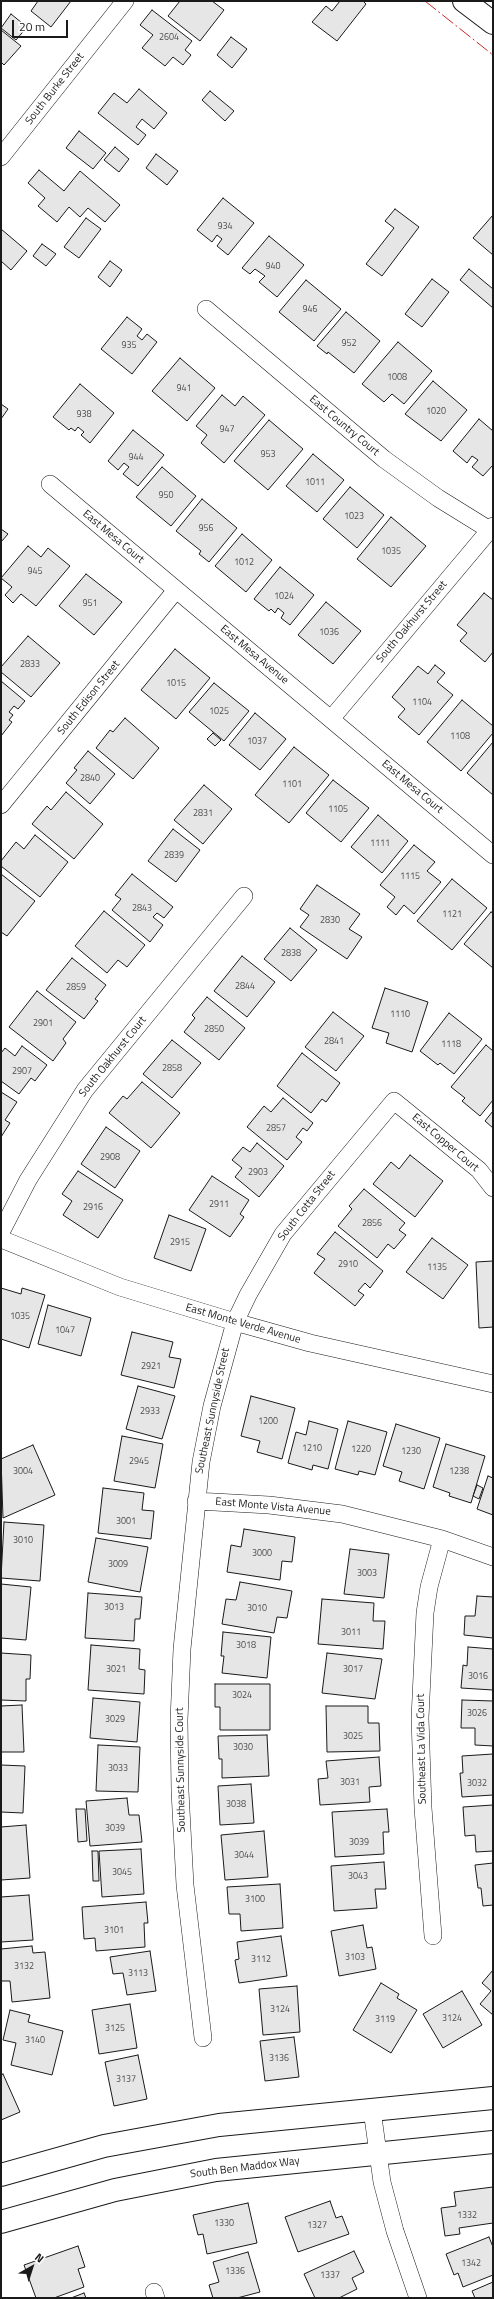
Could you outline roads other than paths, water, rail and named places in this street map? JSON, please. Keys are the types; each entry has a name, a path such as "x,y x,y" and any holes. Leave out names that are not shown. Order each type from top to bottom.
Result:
{"main road":[{"path":"464,1 493,23"},
{"path":"1,2175 69,2155 160,2135 232,2124 493,2098"},
{"name":"South Ben Maddox Way","path":"1,2222 80,2198 176,2177 258,2165 493,2142"}],"street":[{"name":"South Burke Street","path":"1,157 125,1"},
{"name":"East Country Court","path":"206,309 378,454 438,498 492,530"},
{"name":"East Mesa Court","path":"50,484 176,590"},
{"name":"South Oakhurst Street","path":"331,719 492,530"},
{"name":"East Mesa Avenue","path":"176,590 331,719"},
{"name":"South Edison Street","path":"1,805 176,590"},
{"name":"East Mesa Court","path":"331,719 493,855"},
{"name":"South Oakhurst Court","path":"1,1232 28,1180 85,1090 244,896"},
{"name":"East Copper Court","path":"394,1101 479,1170 493,1188"},
{"name":"South Cotta Street","path":"235,1322 248,1295 283,1234 394,1101"},
{"name":"East Monte Verde Avenue","path":"1,1239 120,1287 235,1322 310,1342 493,1384"},
{"name":"Southeast Sunnyside Street","path":"196,1501 200,1462 212,1406 235,1322"},
{"name":"East Monte Vista Avenue","path":"196,1501 312,1509 381,1523 442,1539 493,1557"},
{"name":"Southeast Sunnyside Court","path":"196,1501 182,1649 179,1720 180,1791 185,1885 203,2038"},
{"name":"Southeast La Vida Court","path":"434,1936 423,1808 420,1718 425,1613 429,1586 442,1539"},
{"path":"372,2110 382,2182 394,2231 418,2298"}]}
